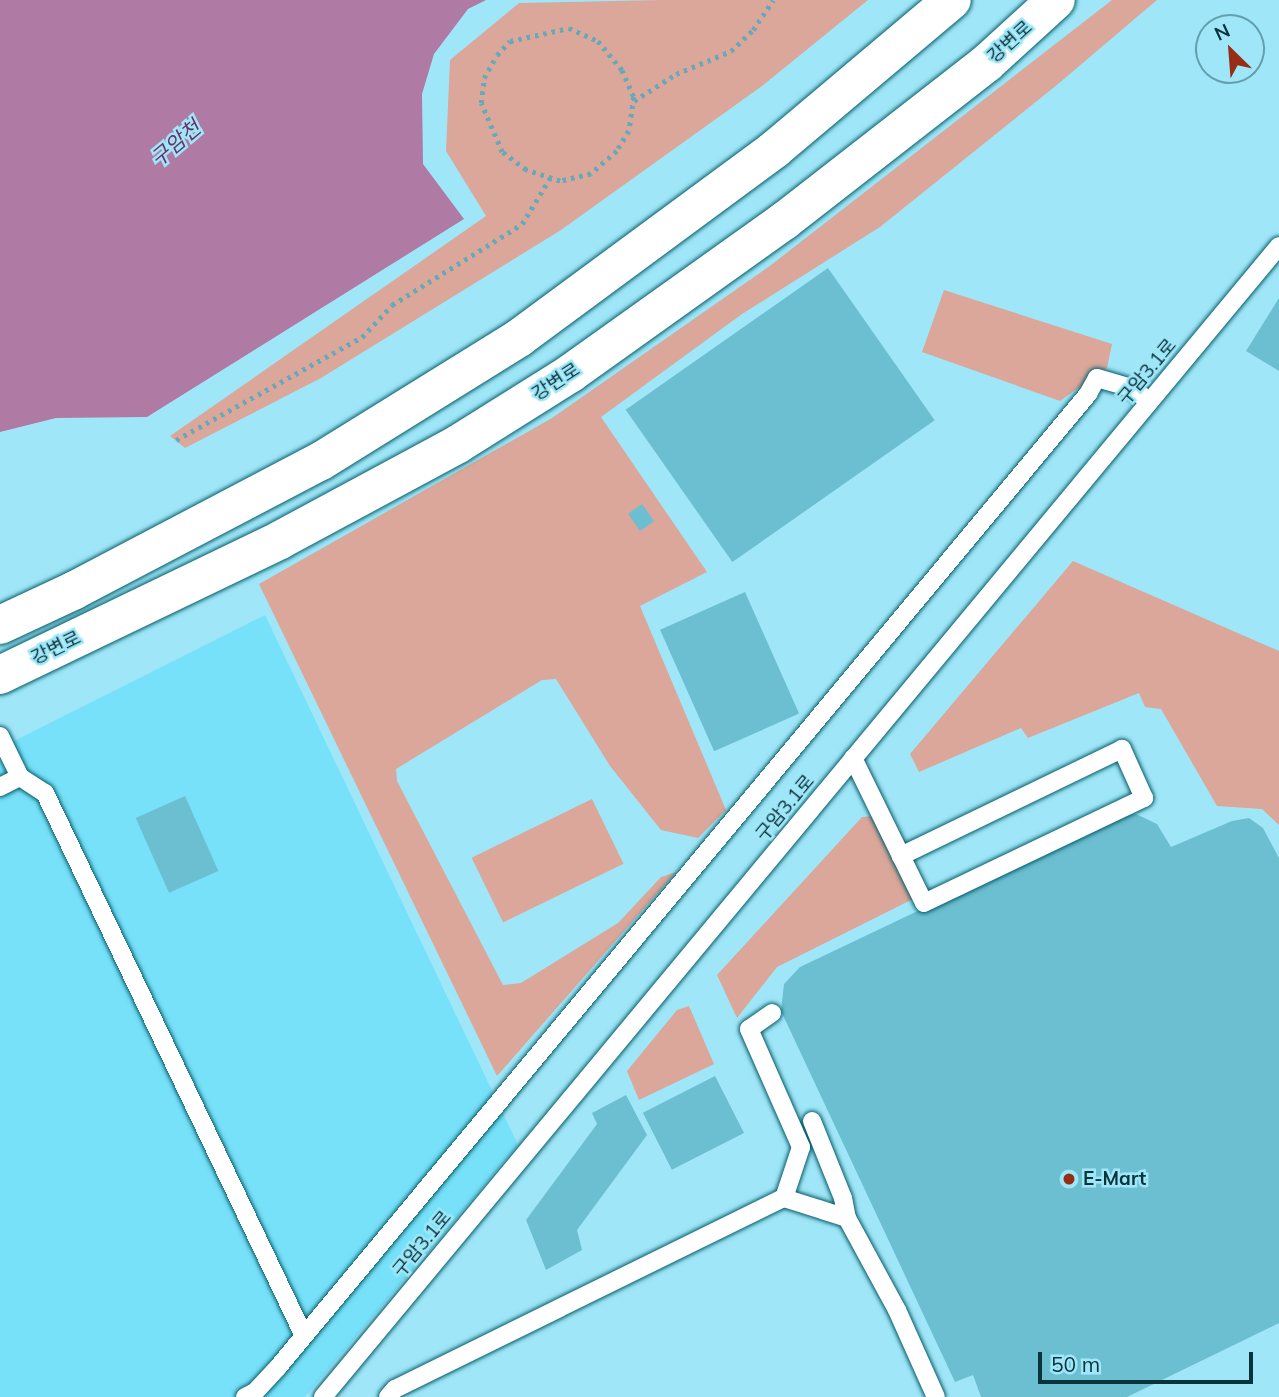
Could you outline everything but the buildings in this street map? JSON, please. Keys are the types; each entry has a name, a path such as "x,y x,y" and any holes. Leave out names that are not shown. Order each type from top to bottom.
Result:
{"street":[{"path":"0,625 72,591 321,461 519,338 775,149 952,0"},
{"name":"강변로","path":"0,675 280,540 458,444 571,373 784,221 987,63 1056,0"}],"lane":[{"name":"구암3.1로","path":"323,1397 1279,246"},
{"path":"245,1397 255,1392 279,1366 1088,394 1097,378 1128,387 1150,401"},
{"path":"0,736 20,777 45,793 303,1334"},
{"path":"853,758 924,903 1144,797 1122,749 901,856"},
{"path":"0,787 20,777"},
{"path":"772,1013 749,1029 801,1147 784,1198"},
{"path":"812,1121 843,1198 847,1218 897,1310 936,1397"},
{"path":"388,1397 395,1389 784,1198 847,1218"}],"path":[{"path":"633,101 676,74 731,51 752,30 773,0"},
{"path":"569,28 598,41 622,69 633,101 629,131 617,152 591,174 560,181 527,170 502,152 481,103 484,78 497,55 510,41 569,28"},
{"path":"176,440 362,337 392,305 522,224 550,178"}],"shaded area":[{"path":"868,0 762,86 561,230 321,378 185,448 170,436 486,216 446,151 450,60 519,3"},
{"path":"1112,0 1157,0 1058,84 880,227 742,314 601,417 707,572 640,606 726,810 698,838 661,830 610,766 556,679 542,680 396,769 397,781 503,985 521,983 618,923 661,877 676,872 497,1076 259,584 552,418 771,265"},
{"path":"944,290 1112,344 1107,368 1060,401 922,352"},
{"path":"1073,561 1279,651 1279,825 1262,809 1217,806 1161,709 1145,707 1139,693 1028,738 1021,728 919,772 910,754"},
{"path":"265,615 518,1145 305,1397 0,1397 0,748"},
{"path":"592,799 624,864 503,922 472,858"},
{"path":"875,816 913,899 777,967 737,1018 717,975 862,817"},
{"path":"689,1006 714,1064 639,1100 627,1071 677,1010"}],"water":[{"name":"구암천","path":"0,0 486,0 468,9 434,54 422,94 423,164 464,219 147,417 56,418 0,432"}],"place":[{"name":"E-Mart","path":"1069,1179"}]}
